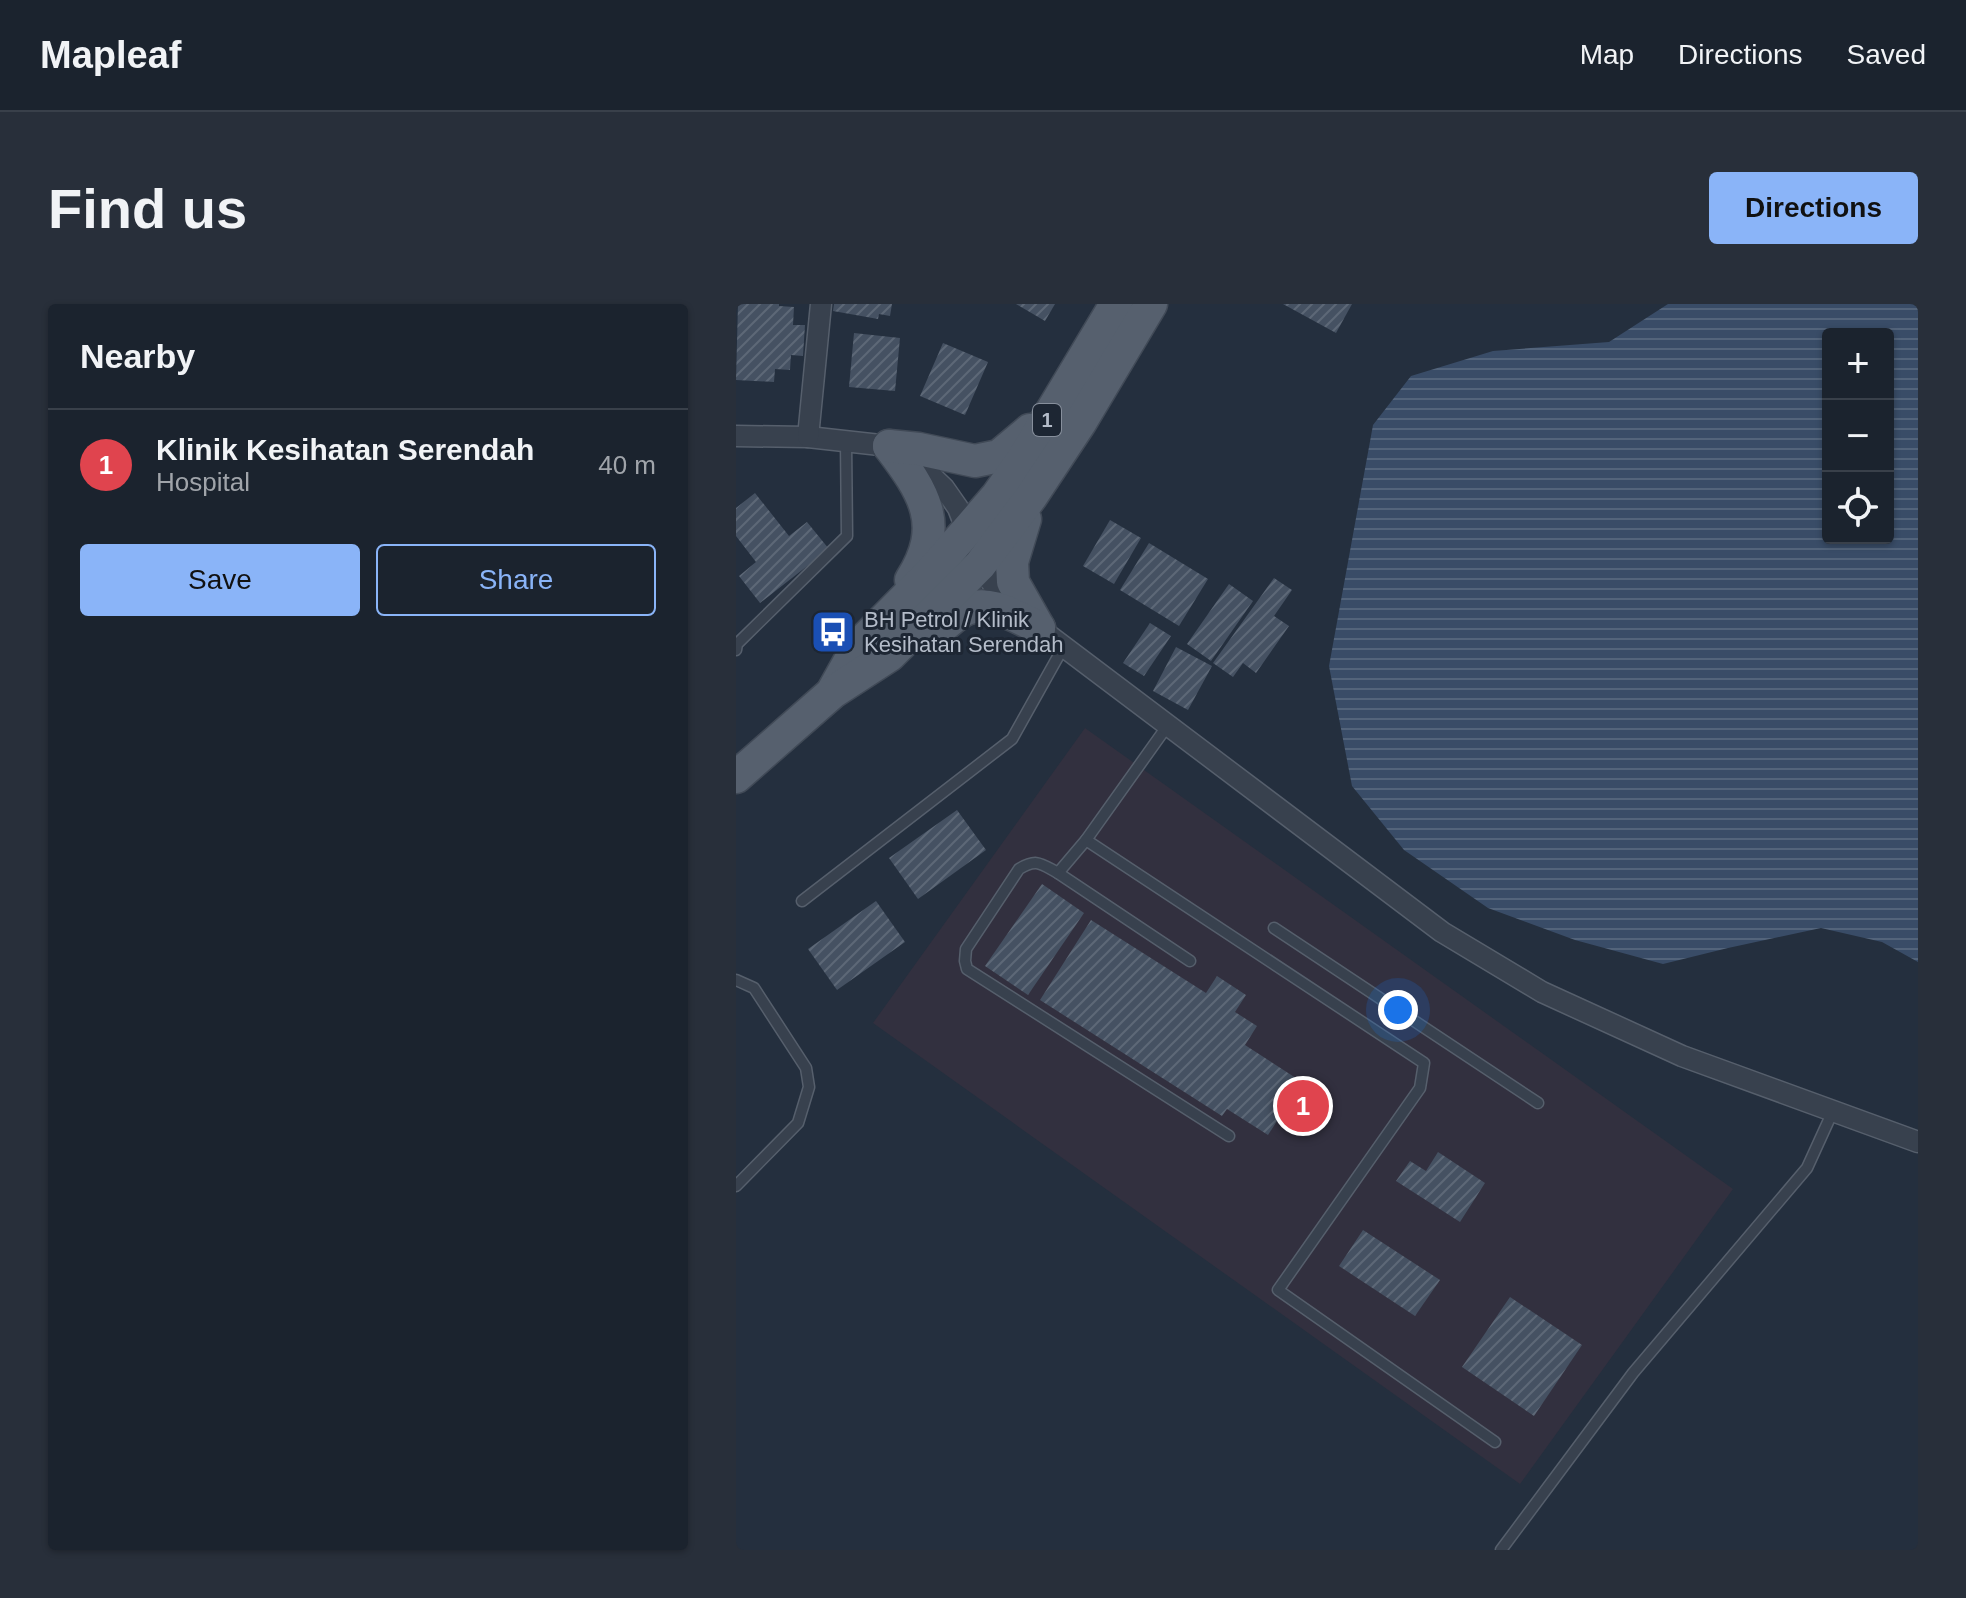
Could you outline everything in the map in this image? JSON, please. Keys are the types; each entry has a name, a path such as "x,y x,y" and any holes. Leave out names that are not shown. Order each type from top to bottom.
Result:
{"main road":[{"name":"1","path":"833,692 858,646 931,572 997,496 1051,414 1116,304"},
{"name":"1","path":"736,777 833,692 890,655 980,565 1031,497 1080,423 1151,304"},
{"path":"889,446 975,461 999,456 1051,414"},
{"path":"889,446 913,478 930,522 927,549 889,615"},
{"path":"1031,497 1012,562 1013,582 1052,637"},
{"path":"890,655 919,645 964,610 986,606 1008,612 1052,637"}],"street":[{"path":"808,437 821,304"},
{"path":"736,436 808,437 889,446 922,467 944,488 958,508 980,565 992,583 1052,637 1442,932 1542,992 1682,1056 1918,1142"}],"lane":[{"path":"737,647 847,536 846,442"},
{"path":"802,901 1012,739 1052,637"},
{"path":"1058,873 1086,840 1168,725"},
{"path":"1086,840 1424,1063 1420,1088 1278,1290 1495,1442"},
{"path":"1190,961 1037,862 1019,869 966,949 965,961 967,969 1229,1136"},
{"path":"1274,928 1538,1103"},
{"path":"736,980 754,988 806,1068 809,1087 798,1123 736,1186"},
{"path":"1501,1550 1633,1373 1807,1168 1833,1111"}],"shaded area":[{"path":"1085,728 1733,1189 1520,1484 873,1023"}],"water":[{"path":"1668,304 1918,304 1918,962 1882,942 1821,928 1663,964 1575,940 1488,908 1404,850 1352,786 1329,666 1373,425 1411,376 1493,351 1609,342"}],"building":[{"path":"738,304 794,307 793,325 805,325 803,356 791,355 790,370 775,369 774,382 736,380"},
{"path":"834,304 892,304 890,316 879,314 878,319 833,311"},
{"path":"1016,304 1055,304 1045,321"},
{"path":"1283,304 1352,304 1336,333"},
{"path":"854,333 900,338 895,391 849,387"},
{"path":"943,343 988,362 965,415 920,396"},
{"path":"755,493 789,536 807,522 829,549 760,603 739,576 756,562 736,536 736,508"},
{"path":"1110,520 1141,538 1114,584 1083,566"},
{"path":"1149,543 1208,579 1179,626 1120,590"},
{"path":"1274,578 1292,590 1274,616 1289,626 1256,673 1243,663 1233,677 1213,663"},
{"path":"1229,584 1253,601 1211,661 1187,644"},
{"path":"1150,623 1171,636 1144,676 1123,663"},
{"path":"1176,647 1212,666 1188,710 1153,691"},
{"path":"957,810 986,850 918,899 889,858"},
{"path":"1042,884 1084,913 1028,995 985,966"},
{"path":"876,901 905,942 837,990 808,949"},
{"path":"1091,920 1206,993 1217,976 1246,995 1235,1012 1257,1026 1245,1045 1302,1082 1268,1135 1227,1109 1222,1116 1040,1000"},
{"path":"1438,1152 1485,1183 1460,1222 1396,1181 1410,1161 1426,1171"},
{"path":"1363,1230 1440,1280 1415,1316 1339,1266"},
{"path":"1510,1297 1582,1345 1534,1416 1462,1367"}],"place":[{"name":"BH Petrol / Klinik Kesihatan Serendah","path":"833,632"},
{"name":"Klinik Kesihatan Serendah","path":"1303,1106"}]}
